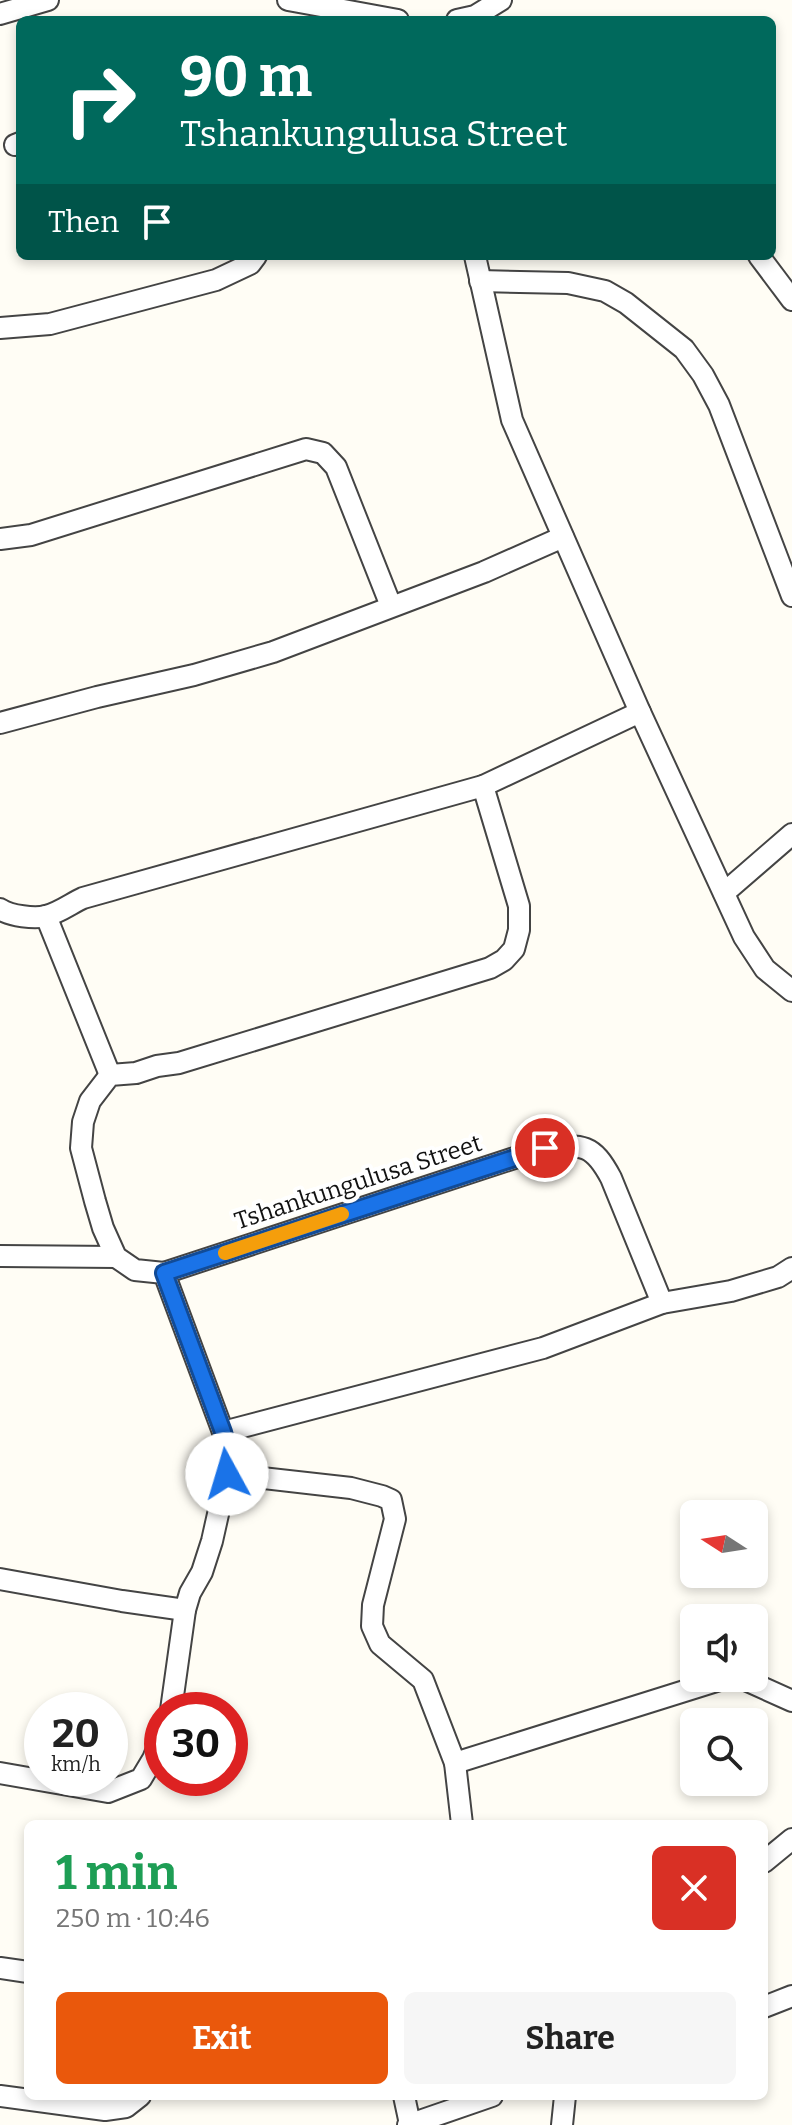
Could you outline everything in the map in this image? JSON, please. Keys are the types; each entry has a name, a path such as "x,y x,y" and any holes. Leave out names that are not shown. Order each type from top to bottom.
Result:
{"street":[{"path":"0,14 48,0"},
{"path":"288,0 376,16"},
{"path":"475,16 501,0"},
{"path":"0,328 50,324 216,280 253,260"},
{"path":"476,260 512,420 640,712 744,937 765,969 792,991"},
{"path":"762,260 792,300"},
{"path":"480,281 568,283 605,291 626,303 684,349 719,405 792,596"},
{"path":"0,539 31,535 306,449 323,453 336,467 391,606"},
{"path":"0,723 273,652 484,572 563,537"},
{"path":"0,909 19,916 46,916 83,898 483,786 640,712"},
{"path":"174,1692 185,1610 212,1541 227,1474 228,1452 164,1273 135,1270 116,1257 103,1228 81,1148 83,1122 90,1101 110,1075 136,1073 179,1063 490,968 504,960 514,949 519,930 519,906 483,786"},
{"path":"724,893 792,834"},
{"path":"46,916 110,1075"},
{"name":"Tshankungulusa Street","path":"164,1273 545,1148 569,1145 587,1148 601,1159 662,1303"},
{"path":"0,1256 116,1257"},
{"path":"223,1432 543,1348 662,1303 731,1291 778,1277 792,1268"},
{"path":"227,1474 351,1488 391,1500 395,1519 373,1605 372,1626 380,1644 423,1680 455,1763 462,1820"},
{"path":"0,1579 185,1610"},
{"path":"768,1690 792,1701"},
{"path":"455,1763 681,1692"},
{"path":"0,1773 108,1792 141,1779 144,1774"},
{"path":"768,1859 792,1839"},
{"path":"0,1968 24,1971"},
{"path":"768,2005 792,1996"},
{"path":"0,2096 24,2099"},
{"path":"30,2100 105,2110 126,2107 135,2100"},
{"path":"405,2100 409,2125 481,2100"},
{"path":"562,2125 565,2100"}],"slow traffic":[{"path":"225,1253 342,1214"}],"route":[{"path":"227,1474 228,1452 223,1432 164,1273 545,1148"}]}
